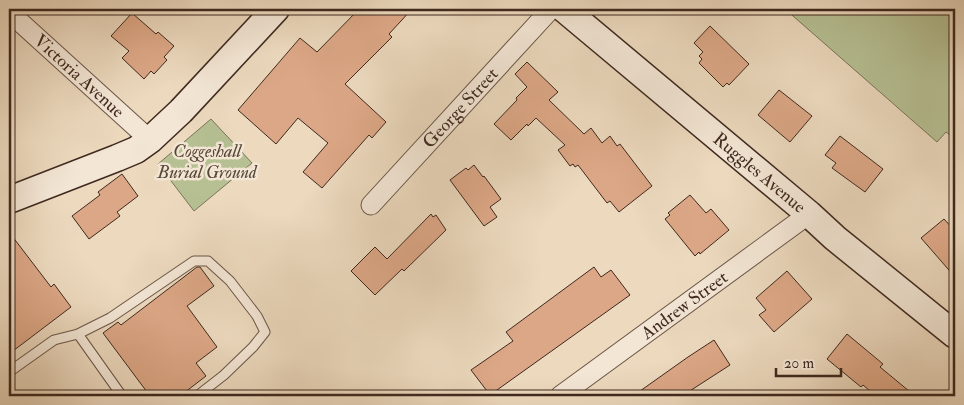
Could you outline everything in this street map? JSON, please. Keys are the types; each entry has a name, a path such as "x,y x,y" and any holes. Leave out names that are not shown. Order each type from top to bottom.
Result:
{"street":[{"path":"9,200 136,150 150,140 181,111 276,9"},
{"name":"George Street","path":"371,205 550,9"},
{"name":"Ruggles Avenue","path":"564,9 836,238 955,335"},
{"name":"Victoria Avenue","path":"9,12 150,140"},
{"name":"Andrew Street","path":"560,396 809,214"}],"lane":[{"path":"9,372 54,340 78,334 110,318 194,261 208,261 230,281 256,316 264,332 253,347 197,396"},
{"path":"78,334 122,396"}],"green space":[{"path":"785,9 955,9 955,139 946,132 937,142"},
{"name":"Coggeshall Burial Ground","path":"211,119 252,163 194,211 158,164"}],"building":[{"path":"359,9 412,9 389,34 392,37 345,84 386,122 372,138 369,135 322,188 303,172 328,143 298,118 276,144 238,110 300,38 317,52"},
{"path":"132,13 156,34 158,32 174,46 164,57 167,60 154,74 151,71 144,79 122,58 129,51 111,36"},
{"path":"710,26 749,64 729,85 727,83 723,87 699,63 702,59 699,56 703,52 694,43"},
{"path":"527,62 558,92 549,100 584,134 591,128 602,143 610,136 617,146 620,144 652,186 619,212 610,201 607,203 578,165 575,167 573,164 570,166 558,150 565,145 536,118 511,140 494,124 527,87 515,74"},
{"path":"779,90 812,116 790,142 758,115"},
{"path":"840,136 883,169 865,192 832,168 836,163 825,155"},
{"path":"474,165 501,199 490,207 497,217 484,226 450,180 466,168 468,170"},
{"path":"122,174 138,196 117,212 120,216 89,239 72,216 100,195 98,192"},
{"path":"690,195 706,213 711,209 729,230 695,256 665,219 670,215 668,213"},
{"path":"431,214 433,217 436,215 446,230 404,271 402,269 375,295 351,271 375,247 387,259"},
{"path":"944,219 955,231 955,277 921,238"},
{"path":"9,232 51,287 54,284 71,307 9,354"},
{"path":"197,267 200,267 214,286 187,306 217,347 196,363 206,376 180,396 150,396 103,333 118,322 121,325"},
{"path":"594,267 601,277 611,270 630,295 490,395 471,370 513,341 506,332"},
{"path":"787,271 812,299 774,332 759,315 766,310 756,298"},
{"path":"847,334 883,364 880,367 915,396 876,396 863,385 861,387 827,359"},
{"path":"714,340 730,365 682,396 633,396 688,357"}]}
